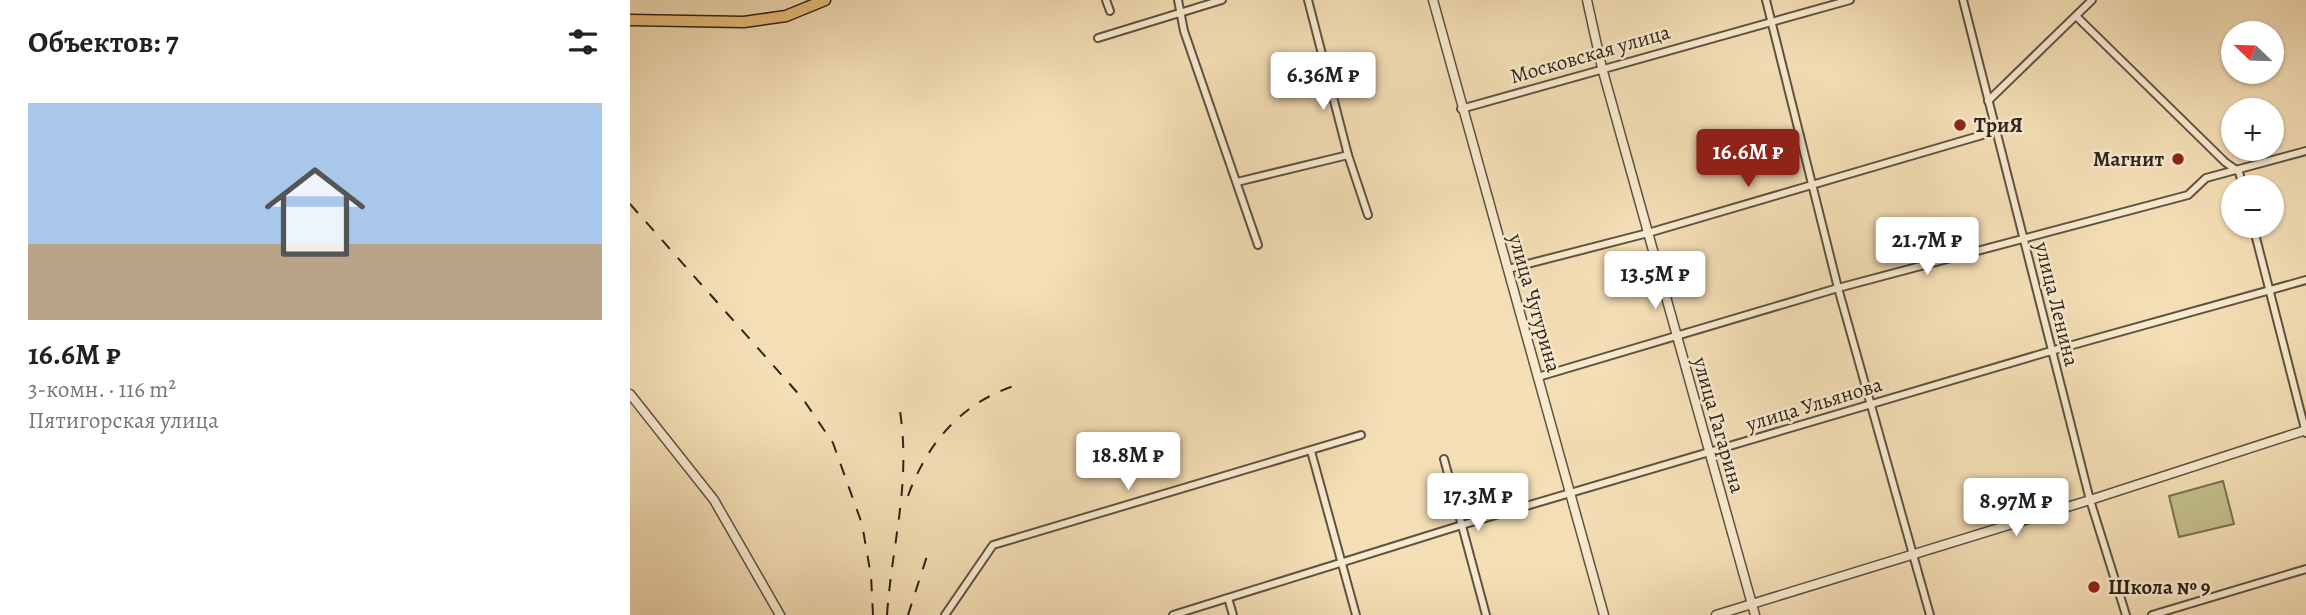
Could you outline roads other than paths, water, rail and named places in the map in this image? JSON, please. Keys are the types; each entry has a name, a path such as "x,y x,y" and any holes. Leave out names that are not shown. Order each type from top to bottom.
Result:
{"main road":[{"path":"630,20 744,22 786,16 825,0"}],"street":[{"path":"1106,0 1110,11"},
{"path":"1178,0 1184,31 1258,245"},
{"path":"1098,38 1222,0"},
{"path":"1308,0 1349,155 1368,215"},
{"name":"улица Чугурина","path":"1433,0 1461,109 1604,615"},
{"name":"улица Гагарина","path":"1587,0 1602,68 1755,615"},
{"path":"1766,0 1838,288 1930,615"},
{"name":"Московская улица","path":"1461,109 1850,0"},
{"name":"улица Ленина","path":"1963,0 2090,500 2126,615"},
{"path":"1988,101 2092,0"},
{"path":"2077,16 2240,175"},
{"path":"1508,269 1648,233 1996,131"},
{"path":"1538,377 2022,236 2188,195 2206,178 2239,172 2306,151"},
{"path":"1237,182 1349,155"},
{"path":"1716,615 2306,431 2256,238"},
{"name":"улица Ульянова","path":"1173,615 1462,525 2051,351 2306,280"},
{"path":"630,394 714,500 780,615"},
{"path":"945,615 993,545 1361,435"},
{"path":"1311,451 1356,615"},
{"path":"1444,458 1486,615"},
{"path":"2152,615 2306,569"},
{"path":"1228,598 1233,615"}],"railway":[{"path":"630,204 803,399 833,443 862,524 871,576 873,615"},
{"path":"908,496 925,459 949,427 979,402 1017,385"},
{"path":"887,615 902,489 903,438 900,411"},
{"path":"908,615 927,556"}],"place":[{"name":"ТриЯ","path":"1960,125"},
{"name":"Магнит","path":"2178,159"},
{"name":"Школа № 9","path":"2094,587"}]}
